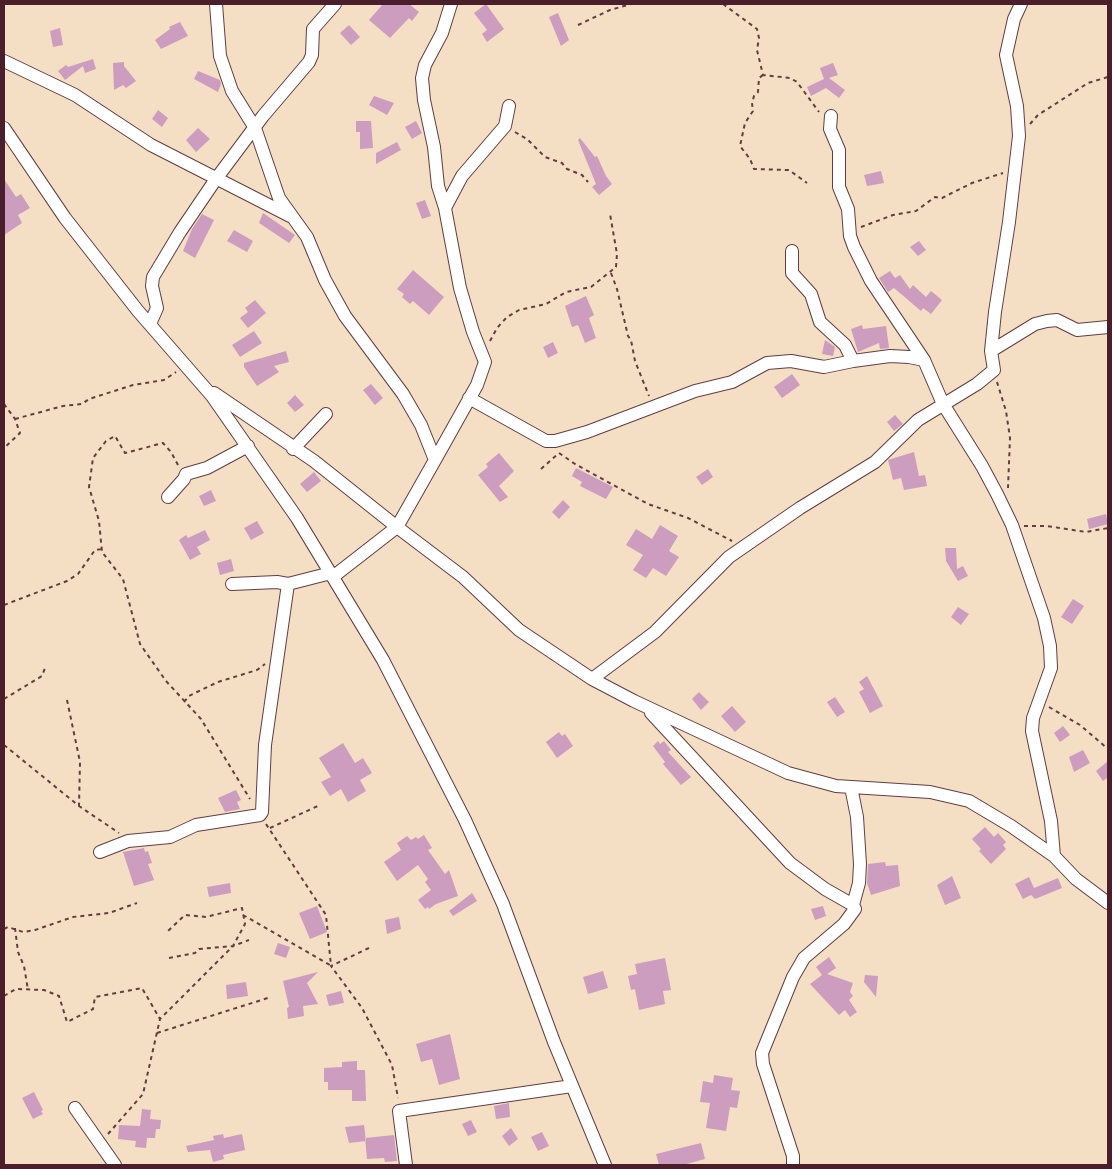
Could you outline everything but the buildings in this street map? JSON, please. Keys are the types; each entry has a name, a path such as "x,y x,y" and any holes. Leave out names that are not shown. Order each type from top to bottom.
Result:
{"street":[{"path":"216,4 220,56 232,91 255,128 279,198 290,216 307,237 329,288 354,331 403,394 421,425 436,460"},
{"path":"150,324 157,308 152,286 153,277 180,232 216,179 309,62 312,55 313,29 335,4"},
{"path":"232,584 277,582 288,584 333,575 397,527 436,460 469,398 485,362 473,332 460,288 445,208 438,186 422,78 425,65 442,33 451,4"},
{"path":"592,679 655,632 729,556 874,462 918,420 978,384 994,370 991,351 1019,136 1017,106 1006,55 1014,19 1021,4"},
{"path":"4,61 75,95 143,140 290,216"},
{"path":"445,208 462,176 504,126 508,106"},
{"path":"831,122 839,150 838,180 848,209 853,244 871,280 924,360 943,404 982,466 1012,526 1044,618 1050,646 1050,668 1032,731 1051,821 1054,856"},
{"path":"4,128 65,218 150,324 204,385 248,446 333,575 383,660 465,820 503,904 572,1086 605,1165"},
{"path":"792,251 792,273 815,300 820,322 845,346 853,360"},
{"path":"991,351 1036,324 1047,321 1057,320 1077,330 1108,327"},
{"path":"469,398 546,441 569,438 695,391 732,382 767,363 791,361 824,368 853,360 890,356 909,356 924,360"},
{"path":"204,385 293,449 314,461 463,577 518,630 592,679 646,707 788,773 836,786 930,792 969,801 1054,856 1076,879 1108,902"},
{"path":"293,449 326,414"},
{"path":"168,497 184,479 186,474 207,468 248,446"},
{"path":"100,852 132,841 170,837 196,825 260,815 262,812 265,745 288,584"},
{"path":"646,707 790,863 825,889 854,905"},
{"path":"793,1165 793,1156 765,1072 762,1053 793,977 804,958 854,914 860,864 857,818 851,787"},
{"path":"406,1165 399,1111 572,1086"},
{"path":"75,1108 98,1144 115,1165"}],"path":[{"path":"578,25 610,10 630,4"},
{"path":"723,4 757,29 759,38 756,50 763,75"},
{"path":"763,75 790,78 797,82 831,122"},
{"path":"763,75 759,78 758,92 754,96 752,103 754,111 745,123 740,146 750,159 754,169 789,170 807,183"},
{"path":"1019,136 1038,115 1051,106 1088,84 1108,77"},
{"path":"504,126 527,139 545,157 562,163 567,170 582,175 588,182"},
{"path":"850,230 893,215 916,212 935,197 942,198 972,183 1003,174 1016,166"},
{"path":"489,343 497,328 507,317 520,310 546,304 566,292 591,287 616,267 617,254 610,214"},
{"path":"610,272 617,289 635,361 648,392 651,408"},
{"path":"15,418 63,406 82,404 89,399 133,385 164,380 186,364"},
{"path":"994,370 1006,411 1010,438 1008,490"},
{"path":"4,404 15,418 20,432 4,448"},
{"path":"186,474 175,462 167,445 163,443 125,453 115,436 106,441 93,458 89,487 99,522 102,548 107,560 123,579 140,644 184,702 202,719 260,815 326,915 331,966"},
{"path":"546,441 575,464 648,504 688,518 706,530 744,546"},
{"path":"541,469 559,453"},
{"path":"1012,526 1047,526 1086,532 1108,528"},
{"path":"4,605 67,581 78,574 95,550 102,548"},
{"path":"184,702 197,692 218,682 257,670 278,656"},
{"path":"4,699 42,676 45,668"},
{"path":"67,700 80,762 80,806"},
{"path":"1039,702 1080,725 1108,748"},
{"path":"4,745 80,806 132,841"},
{"path":"270,828 320,805"},
{"path":"4,929 14,928 23,932 35,930 73,917 109,913 136,903"},
{"path":"98,1144 143,1094 160,1019 233,946 245,924 242,908 206,917 185,915 168,931"},
{"path":"243,915 331,966 362,1008 392,1065 399,1111"},
{"path":"14,928 28,990"},
{"path":"169,958 195,953 199,949 233,946 249,940"},
{"path":"331,966 369,948"},
{"path":"4,996 16,989 44,990 59,996 67,1022 93,1009 95,997 142,988 160,1019"},
{"path":"156,1034 271,997"}]}
